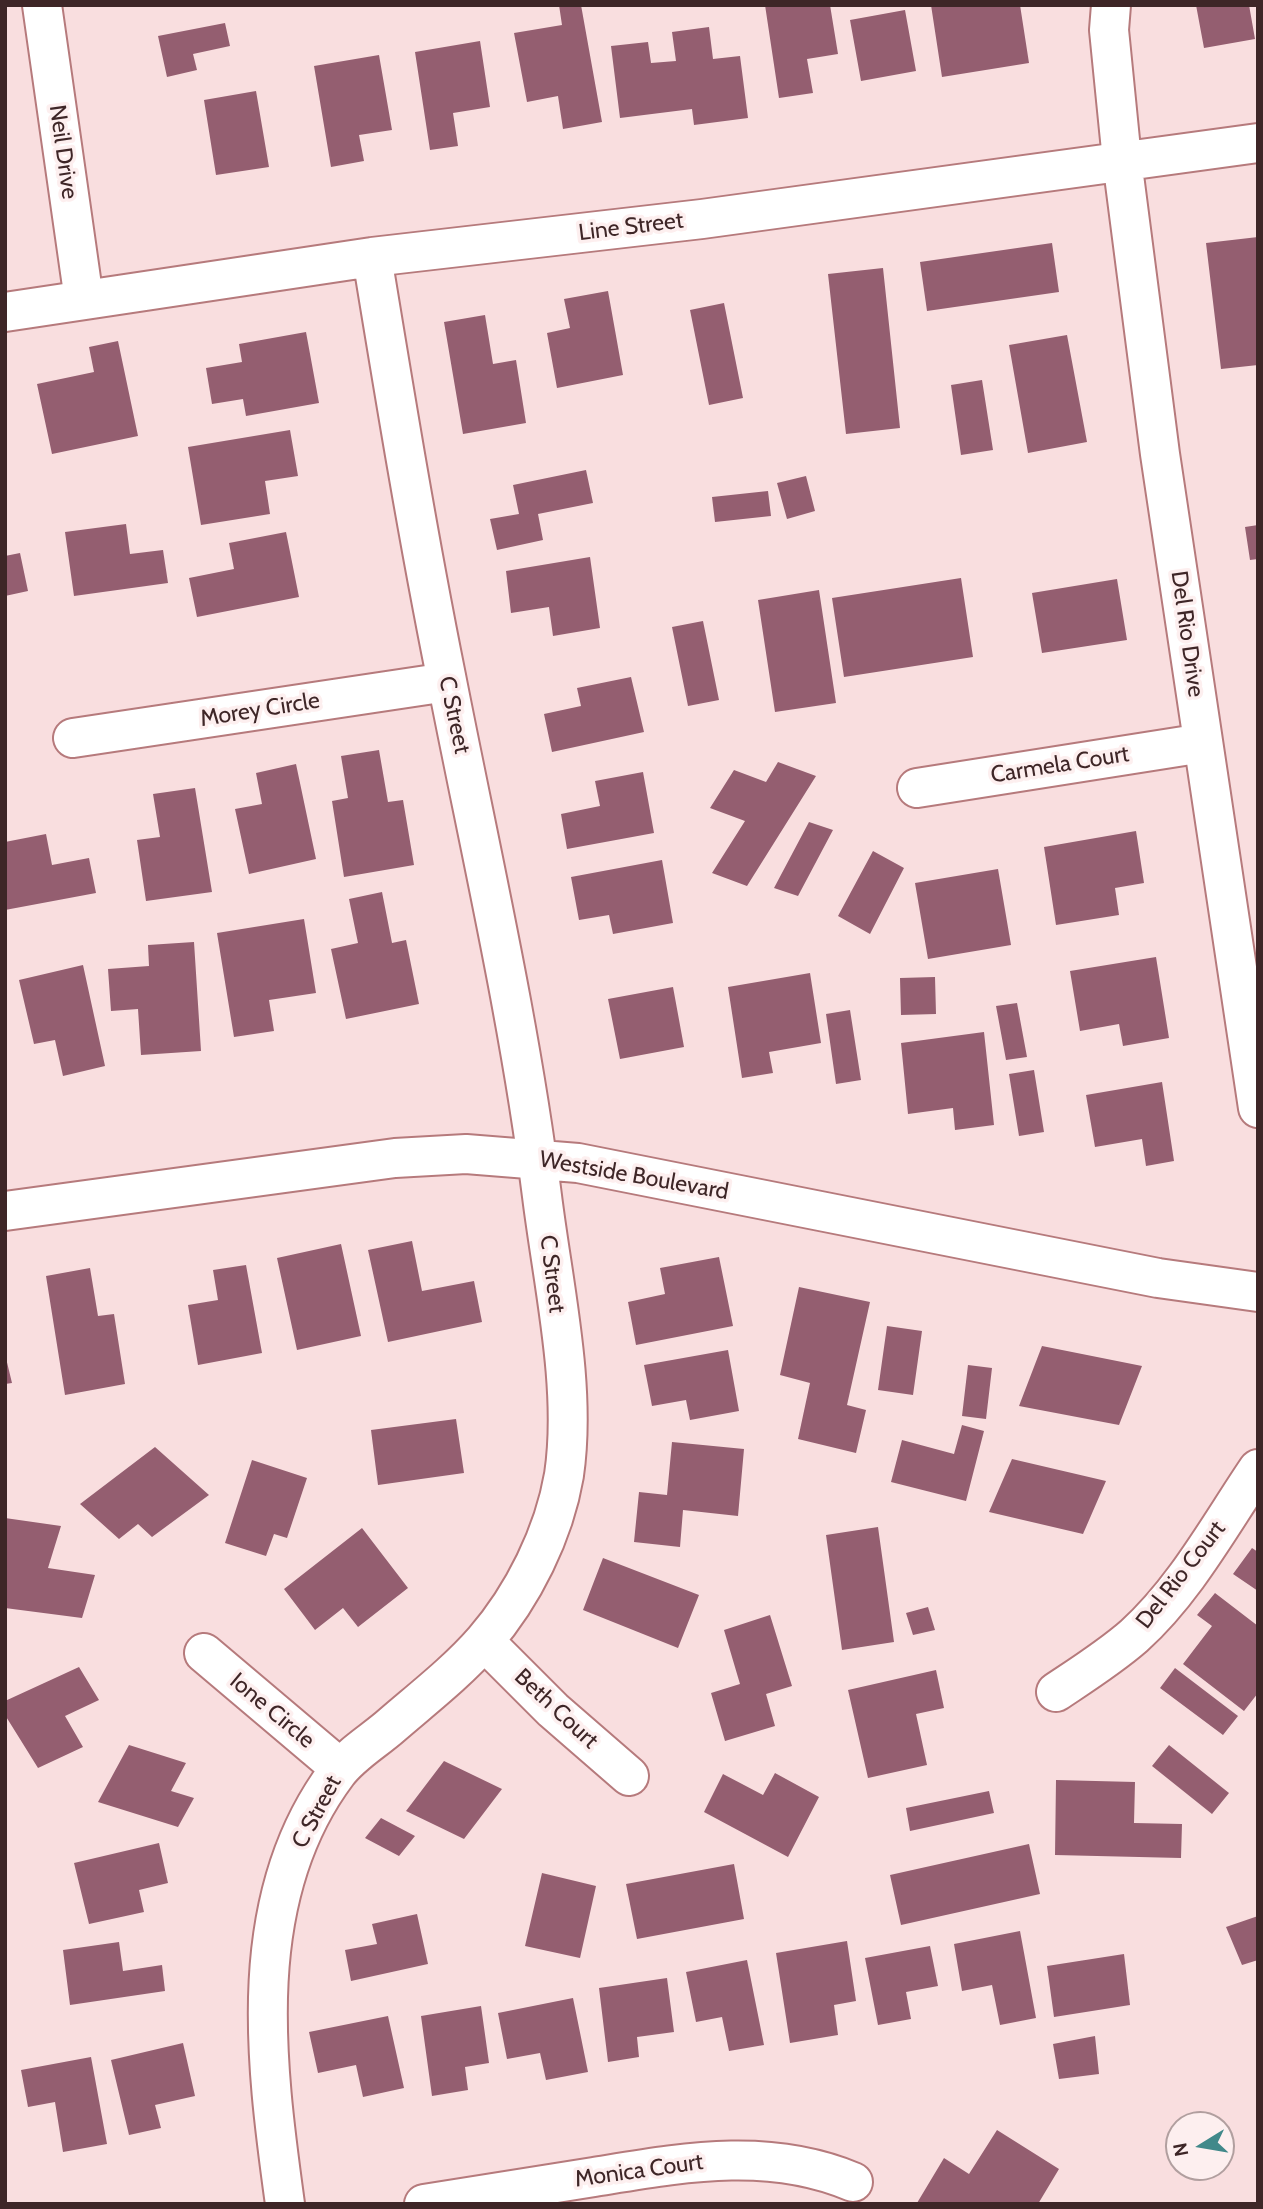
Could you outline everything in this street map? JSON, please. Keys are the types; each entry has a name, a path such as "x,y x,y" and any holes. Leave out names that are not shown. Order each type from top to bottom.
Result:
{"street":[{"name":"Neil Drive","path":"41,5 84,300"},
{"name":"Del Rio Drive","path":"1111,5 1109,30 1122,160 1160,454 1258,1108"},
{"name":"Line Street","path":"5,312 372,257 702,219 1258,142"},
{"name":"C Street","path":"285,2204 271,2099 266,2013 272,1938 279,1900 298,1841 312,1811 340,1768 484,1641 524,1582 557,1508 564,1472 567,1406 537,1158 505,955 447,682 372,257"},
{"name":"Morey Circle","path":"73,738 447,682"},
{"name":"Carmela Court","path":"917,788 1203,743"},
{"name":"Westside Boulevard","path":"5,1211 395,1158 466,1154 537,1158 578,1163 1158,1278 1258,1292"},
{"name":"Del Rio Court","path":"1056,1692 1105,1660 1136,1634 1179,1585 1258,1469"},
{"name":"Beth Court","path":"484,1641 553,1710 629,1776"},
{"name":"Ione Circle","path":"204,1653 340,1768"},
{"name":"Monica Court","path":"424,2204 682,2163 729,2159 791,2163 853,2182"}],"building":[{"path":"559,5 581,5 602,122 563,129 558,96 527,102 514,33 562,25"},
{"path":"765,5 830,5 838,54 807,59 813,93 779,98"},
{"path":"931,5 1020,5 1029,63 942,77"},
{"path":"1196,5 1249,5 1255,39 1204,48"},
{"path":"905,10 916,71 861,81 850,20"},
{"path":"225,23 230,46 193,54 197,70 167,77 158,36"},
{"path":"709,27 713,59 740,56 748,118 694,125 692,109 620,118 611,46 648,42 651,63 676,61 672,32"},
{"path":"480,41 490,107 453,113 458,146 430,150 415,52"},
{"path":"379,55 392,130 359,135 364,161 331,167 314,66"},
{"path":"256,91 269,167 216,175 204,100"},
{"path":"1258,237 1258,365 1221,369 1206,243"},
{"path":"1052,243 1059,292 927,311 920,262"},
{"path":"883,268 900,428 846,434 828,274"},
{"path":"608,291 623,375 557,388 547,333 570,328 564,299"},
{"path":"724,303 743,398 709,405 690,310"},
{"path":"485,315 493,364 516,360 526,423 463,434 444,322"},
{"path":"306,332 319,403 246,416 243,399 212,404 206,368 242,362 239,344"},
{"path":"1067,335 1087,442 1028,453 1009,345"},
{"path":"118,341 138,436 52,454 37,384 94,372 89,347"},
{"path":"982,380 993,450 961,455 951,385"},
{"path":"290,430 298,476 265,481 270,514 201,525 188,447"},
{"path":"586,470 593,503 538,514 543,540 497,550 490,519 519,514 513,485"},
{"path":"806,476 815,511 787,519 777,483"},
{"path":"768,491 771,516 715,522 712,497"},
{"path":"126,524 130,554 163,550 168,583 74,596 65,532"},
{"path":"1258,525 1258,559 1250,560 1245,527"},
{"path":"286,532 299,597 197,617 189,578 234,569 229,543"},
{"path":"20,553 28,591 5,596 5,556"},
{"path":"590,557 600,628 553,636 549,607 511,613 506,571"},
{"path":"961,578 973,657 844,677 832,598"},
{"path":"1117,579 1127,640 1042,653 1032,593"},
{"path":"819,590 836,703 775,712 758,600"},
{"path":"703,621 719,700 688,706 672,627"},
{"path":"631,677 644,732 552,752 544,714 581,706 577,688"},
{"path":"379,750 388,802 403,800 414,865 344,877 332,801 348,798 341,756"},
{"path":"778,762 816,776 747,886 712,873 745,821 710,808 734,770 766,782"},
{"path":"296,764 316,859 249,874 235,809 262,804 256,773"},
{"path":"643,772 654,833 567,849 561,814 600,806 595,781"},
{"path":"195,788 212,892 146,901 137,840 160,837 153,794"},
{"path":"809,822 833,830 798,896 774,888"},
{"path":"1136,831 1144,883 1115,888 1119,915 1056,925 1044,847"},
{"path":"46,834 52,865 89,858 96,893 5,910 5,842"},
{"path":"873,851 904,868 870,934 838,916"},
{"path":"662,860 673,923 613,934 609,915 579,920 571,877"},
{"path":"998,869 1011,945 928,959 915,883"},
{"path":"382,892 392,943 406,940 419,1004 346,1019 331,949 358,943 349,899"},
{"path":"304,919 316,993 269,1000 274,1031 234,1037 217,933"},
{"path":"194,942 201,1051 141,1055 138,1009 111,1011 108,969 149,966 148,945"},
{"path":"1156,957 1169,1038 1123,1046 1119,1024 1080,1031 1070,971"},
{"path":"83,965 105,1066 63,1076 55,1040 34,1044 19,980"},
{"path":"810,973 821,1043 769,1052 773,1073 742,1078 728,987"},
{"path":"935,977 936,1014 901,1015 900,978"},
{"path":"673,987 684,1047 620,1059 608,999"},
{"path":"1017,1003 1027,1057 1006,1060 996,1006"},
{"path":"850,1010 861,1080 836,1084 826,1014"},
{"path":"984,1032 994,1125 955,1130 953,1108 908,1114 901,1043"},
{"path":"1034,1070 1044,1132 1019,1136 1009,1074"},
{"path":"1162,1082 1174,1161 1146,1166 1142,1139 1095,1147 1086,1095"},
{"path":"412,1241 422,1291 474,1281 482,1322 388,1342 368,1250"},
{"path":"341,1244 361,1336 297,1350 277,1258"},
{"path":"719,1257 733,1326 636,1345 628,1302 665,1294 660,1268"},
{"path":"246,1265 262,1353 198,1365 188,1305 218,1300 213,1270"},
{"path":"90,1268 98,1316 114,1314 125,1384 65,1395 46,1276"},
{"path":"799,1287 870,1302 847,1405 866,1410 856,1453 798,1439 810,1383 780,1375"},
{"path":"887,1326 922,1331 913,1395 878,1390"},
{"path":"1042,1346 1142,1366 1119,1425 1019,1406"},
{"path":"728,1350 739,1411 690,1420 686,1400 652,1406 644,1365"},
{"path":"5,1354 12,1383 5,1384"},
{"path":"968,1365 992,1368 986,1419 962,1416"},
{"path":"456,1419 464,1473 378,1485 371,1430"},
{"path":"962,1425 984,1431 966,1501 891,1482 902,1440 954,1454"},
{"path":"672,1442 744,1449 738,1516 683,1510 680,1547 634,1542 639,1492 667,1495"},
{"path":"155,1447 209,1495 152,1537 138,1524 119,1539 80,1504"},
{"path":"1012,1459 1106,1481 1083,1534 989,1512"},
{"path":"252,1460 307,1478 287,1538 274,1534 266,1556 225,1543"},
{"path":"5,1518 61,1526 48,1568 95,1575 82,1618 5,1608"},
{"path":"878,1527 894,1642 842,1650 826,1535"},
{"path":"362,1528 408,1588 358,1627 343,1608 315,1630 284,1589"},
{"path":"1252,1548 1258,1552 1258,1591 1233,1574"},
{"path":"603,1558 699,1595 678,1648 583,1610"},
{"path":"1215,1593 1258,1626 1258,1693 1244,1711 1183,1664 1212,1626 1197,1615"},
{"path":"928,1607 935,1630 913,1635 906,1613"},
{"path":"770,1615 792,1686 766,1694 775,1726 725,1741 711,1693 740,1684 724,1630"},
{"path":"79,1667 99,1700 65,1716 83,1747 38,1768 5,1715 5,1701"},
{"path":"1175,1668 1238,1716 1223,1735 1160,1688"},
{"path":"936,1670 944,1708 916,1714 927,1765 868,1778 848,1690"},
{"path":"129,1745 186,1763 171,1791 194,1798 178,1827 98,1802"},
{"path":"1169,1745 1229,1793 1212,1814 1152,1766"},
{"path":"444,1761 502,1789 464,1839 406,1811"},
{"path":"775,1773 819,1797 788,1857 704,1812 723,1774 763,1795"},
{"path":"1056,1780 1135,1782 1134,1823 1182,1824 1181,1858 1055,1855"},
{"path":"989,1791 994,1813 910,1831 906,1808"},
{"path":"381,1818 415,1836 399,1856 365,1838"},
{"path":"159,1843 168,1883 139,1890 144,1912 89,1924 74,1863"},
{"path":"1029,1844 1040,1894 901,1925 890,1875"},
{"path":"734,1864 744,1919 637,1939 626,1884"},
{"path":"542,1873 596,1886 580,1958 525,1946"},
{"path":"417,1914 428,1964 351,1981 345,1950 377,1944 372,1924"},
{"path":"1258,1916 1258,1960 1242,1965 1226,1927"},
{"path":"1020,1931 1036,2018 1000,2025 992,1985 962,1991 954,1944"},
{"path":"847,1941 856,2001 834,2005 838,2035 790,2043 776,1953"},
{"path":"119,1942 123,1971 162,1965 165,1991 70,2005 63,1950"},
{"path":"930,1946 938,1986 906,1992 911,2019 878,2025 865,1958"},
{"path":"1124,1954 1130,2005 1054,2017 1047,1966"},
{"path":"747,1960 764,2045 729,2051 722,2017 696,2022 686,1972"},
{"path":"667,1978 674,2032 637,2037 639,2057 608,2062 599,1988"},
{"path":"573,1998 588,2072 546,2080 540,2053 507,2059 498,2013"},
{"path":"481,2006 489,2063 465,2067 468,2090 432,2096 421,2016"},
{"path":"388,2016 404,2088 363,2097 356,2065 318,2073 309,2032"},
{"path":"1095,2036 1099,2074 1059,2079 1053,2044"},
{"path":"183,2043 195,2096 155,2105 161,2128 129,2135 111,2060"},
{"path":"91,2057 107,2144 63,2152 55,2102 28,2107 21,2070"},
{"path":"997,2130 1059,2169 1038,2204 917,2203 944,2158 969,2174"}]}
